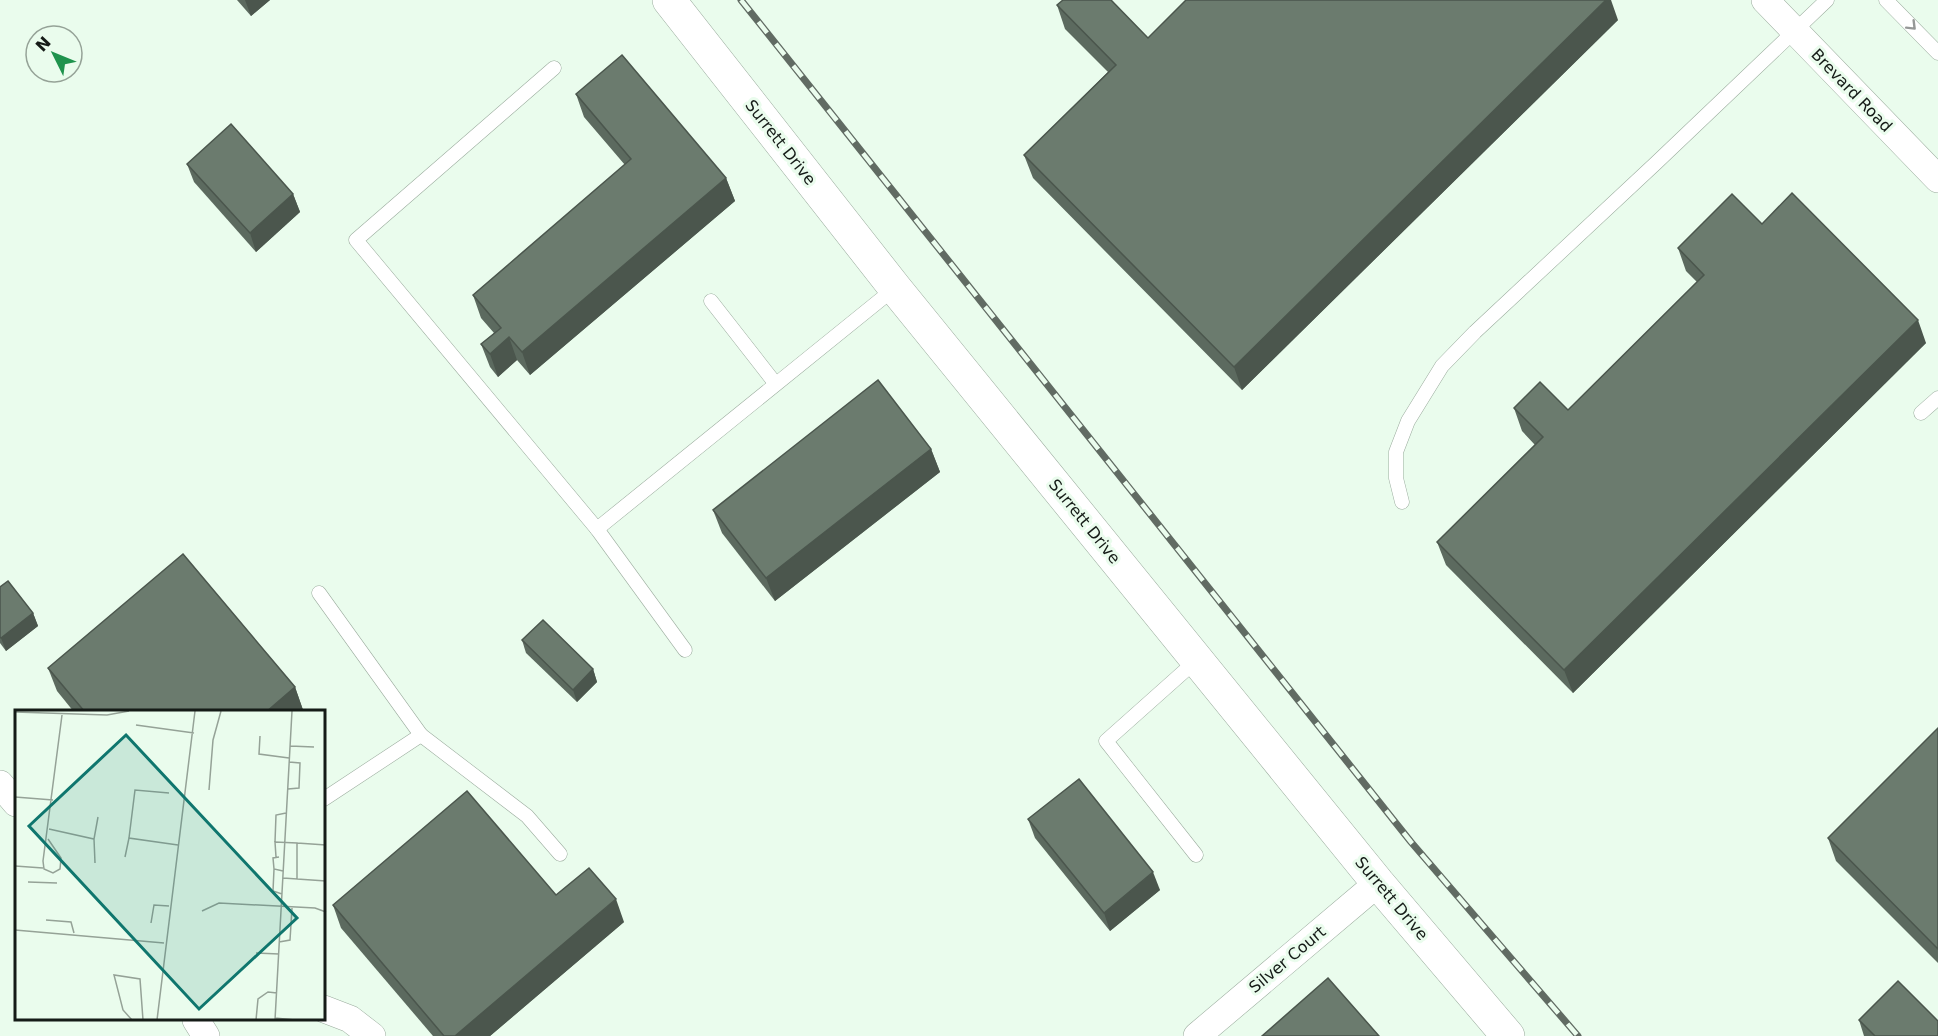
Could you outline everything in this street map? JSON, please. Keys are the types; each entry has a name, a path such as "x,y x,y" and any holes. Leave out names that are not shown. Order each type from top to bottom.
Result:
{"street":[{"name":"Surrett Drive","path":"669,0 895,288 1378,883 1508,1036"},
{"name":"Brevard Road","path":"1765,0 1938,179"},
{"path":"0,784 15,802"},
{"name":"Silver Court","path":"1197,1036 1378,883"},
{"path":"326,1010 351,1019 372,1036"},
{"path":"197,1021 206,1036"}],"lane":[{"path":"1402,502 1396,478 1395,452 1408,421 1442,366 1512,297 1796,32 1827,0"},
{"path":"1886,0 1938,52"},
{"path":"554,68 356,240 597,529 685,650"},
{"path":"597,529 895,288"},
{"path":"711,301 776,383"},
{"path":"1922,413 1938,398"},
{"path":"319,593 421,735 527,816 561,854"},
{"path":"1196,855 1106,741 1198,659"},
{"path":"326,798 421,735"}],"building":[{"path":"1063,0 1111,0 1148,38 1186,0 1606,0 1234,367 1024,155 1116,65 1057,5"},
{"path":"622,55 726,178 522,352 509,337 490,354 481,344 501,328 473,295 631,159 576,94"},
{"path":"231,124 293,194 250,233 187,164"},
{"path":"1792,193 1918,320 1564,670 1437,542 1543,437 1514,408 1540,382 1568,410 1704,275 1678,248 1732,194 1762,224"},
{"path":"878,380 931,449 766,578 713,510"},
{"path":"183,554 295,687 268,710 83,710 48,668"},
{"path":"8,581 33,613 1,638 0,587"},
{"path":"543,620 593,669 573,690 522,640"},
{"path":"1938,728 1938,949 1828,838"},
{"path":"1079,779 1153,872 1104,913 1028,819"},
{"path":"467,791 556,895 589,868 616,899 455,1036 444,1036 333,905"},
{"path":"1328,978 1379,1036 1262,1036"},
{"path":"1898,981 1938,1021 1938,1036 1875,1036 1859,1020"}],"railway":[{"path":"741,0 1411,842 1578,1036"}]}
